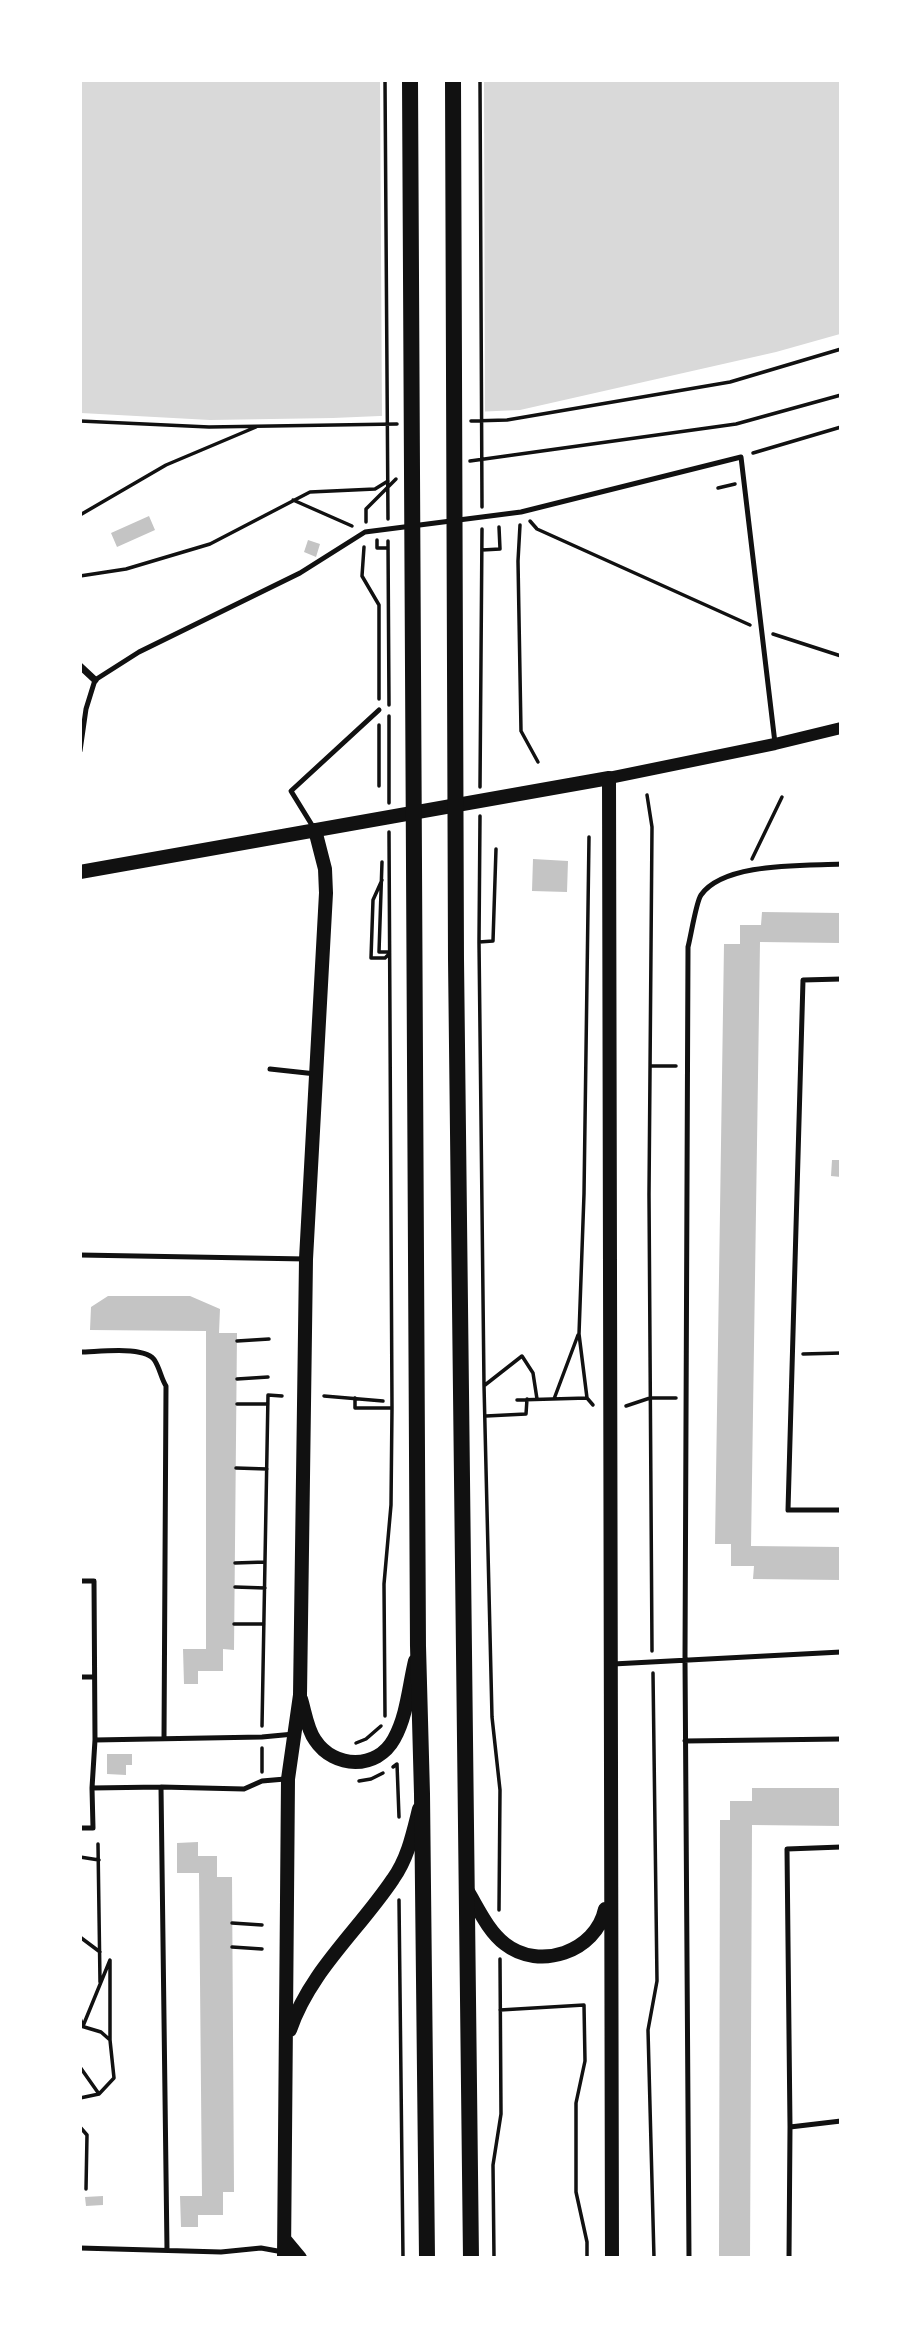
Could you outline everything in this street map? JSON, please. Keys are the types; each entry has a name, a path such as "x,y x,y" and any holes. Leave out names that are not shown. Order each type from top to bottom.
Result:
{"main road":[{"path":"410,80 418,1646 427,2258"},
{"path":"453,80 456,958 471,2258"},
{"path":"80,872 609,778 612,2258"},
{"path":"300,2258 284,2250 288,1779 300,1695 306,1259 326,893 325,869 316,830"},
{"path":"300,1695 313,1738 325,1752 342,1761 359,1763 379,1757 400,1727 418,1646"},
{"path":"286,2042 296,2013 327,1962 394,1878 410,1846 422,1794"},
{"path":"467,1890 484,1919 504,1943 522,1954 541,1956 562,1954 582,1946 603,1920 610,1887"}],"street":[{"path":"80,666 95,680"},
{"path":"609,778 841,728"}],"lane":[{"path":"80,751 86,709 95,680 139,652 300,573 365,532 521,512 741,457 775,744"},
{"path":"316,830 291,791 379,710"},
{"path":"689,2258 684,1659 688,947 701,895 726,875 746,870 841,864"},
{"path":"841,979 803,980 788,1510 841,1510"},
{"path":"270,1069 316,1073"},
{"path":"80,1255 306,1259"},
{"path":"80,1352 144,1351 155,1359 166,1386 164,1738"},
{"path":"80,1581 94,1581 95,1740 93,1828 80,1828"},
{"path":"610,1664 841,1652"},
{"path":"80,1677 94,1677"},
{"path":"95,1740 294,1734"},
{"path":"685,1741 841,1739"},
{"path":"92,1788 244,1789 262,1781 288,1779"},
{"path":"161,1787 167,2250"},
{"path":"789,2258 787,1849 841,1847"},
{"path":"790,2127 841,2121"},
{"path":"80,2248 221,2252 261,2248 284,2250"},
{"path":"136,2249 136,2258"}],"path":[{"path":"480,80 482,509"},
{"path":"80,515 166,465 260,426"},
{"path":"741,457 841,427"},
{"path":"80,576 126,569 210,544 310,492 374,489 404,471"},
{"path":"293,500 365,532"},
{"path":"521,512 537,529 761,630 841,656"},
{"path":"521,512 518,561 521,731 538,762"},
{"path":"482,550 500,548 499,514"},
{"path":"480,788 482,523"},
{"path":"647,795 652,827 649,1194 657,1981 648,2030 654,2258"},
{"path":"746,870 782,797"},
{"path":"480,816 484,1385 492,1717 500,1790 500,1915"},
{"path":"517,1400 587,1398 579,1334 589,837"},
{"path":"479,942 493,941 496,849"},
{"path":"382,862 382,880 379,952 390,952 385,958 371,958 373,900 382,880"},
{"path":"356,1743 379,1728 384,1721 386,1708 384,1584 391,1506 392,1408 390,959"},
{"path":"650,1066 688,1066"},
{"path":"554,1399 579,1334"},
{"path":"237,1342 269,1339"},
{"path":"792,1354 841,1353"},
{"path":"484,1385 522,1356 533,1373 537,1399"},
{"path":"237,1379 268,1377"},
{"path":"262,1781 268,1395 282,1396"},
{"path":"324,1396 383,1401"},
{"path":"355,1398 355,1408 392,1408"},
{"path":"609,1406 631,1406 650,1398 685,1398"},
{"path":"486,1416 526,1414 527,1399"},
{"path":"237,1404 268,1404"},
{"path":"236,1468 267,1469"},
{"path":"235,1563 265,1562"},
{"path":"235,1587 265,1588"},
{"path":"234,1624 264,1624"},
{"path":"359,1781 371,1779 397,1764 399,1820"},
{"path":"98,1844 100,1984"},
{"path":"80,1857 99,1860"},
{"path":"399,1900 403,2258"},
{"path":"232,1923 262,1925"},
{"path":"80,1937 100,1952"},
{"path":"232,1947 262,1949"},
{"path":"494,2258 493,2165 502,2114 500,1952"},
{"path":"80,2098 99,2094 114,2078 110,2040 110,1960 82,2026"},
{"path":"500,2010 584,2005 585,2061 576,2103 576,2192 587,2242 587,2258"},
{"path":"80,2018 82,2026"},
{"path":"82,2026 101,2032 110,2040"},
{"path":"80,2067 99,2094"},
{"path":"80,2127 87,2135 86,2189"}],"shaded area":[{"path":"80,81 840,81 840,334 776,352 520,410 210,420 81,413"}],"pier":[{"path":"380,81 484,81 485,415 382,419"}],"building":[{"path":"149,516 155,530 117,547 111,533"},
{"path":"308,540 320,544 316,557 304,552"},
{"path":"533,859 568,861 567,892 532,891"},
{"path":"762,912 841,913 841,943 760,942 751,1546 841,1547 841,1580 753,1579 754,1566 731,1566 731,1544 715,1544 724,944 740,944 740,925 761,925"},
{"path":"832,1160 841,1160 841,1177 831,1176"},
{"path":"108,1296 190,1296 220,1309 219,1333 237,1333 234,1650 223,1649 223,1671 198,1671 198,1684 184,1684 183,1649 206,1649 206,1331 90,1330 91,1307"},
{"path":"107,1754 132,1754 132,1765 126,1765 126,1775 107,1774"},
{"path":"752,1788 841,1788 841,1826 752,1825 750,2258 719,2258 720,1820 730,1820 730,1801 752,1801"},
{"path":"198,1842 198,1856 217,1856 217,1877 232,1877 234,2192 223,2192 223,2215 198,2215 198,2227 181,2227 180,2196 202,2196 199,1873 177,1873 177,1843"},
{"path":"103,2196 103,2205 86,2206 85,2197"}]}
